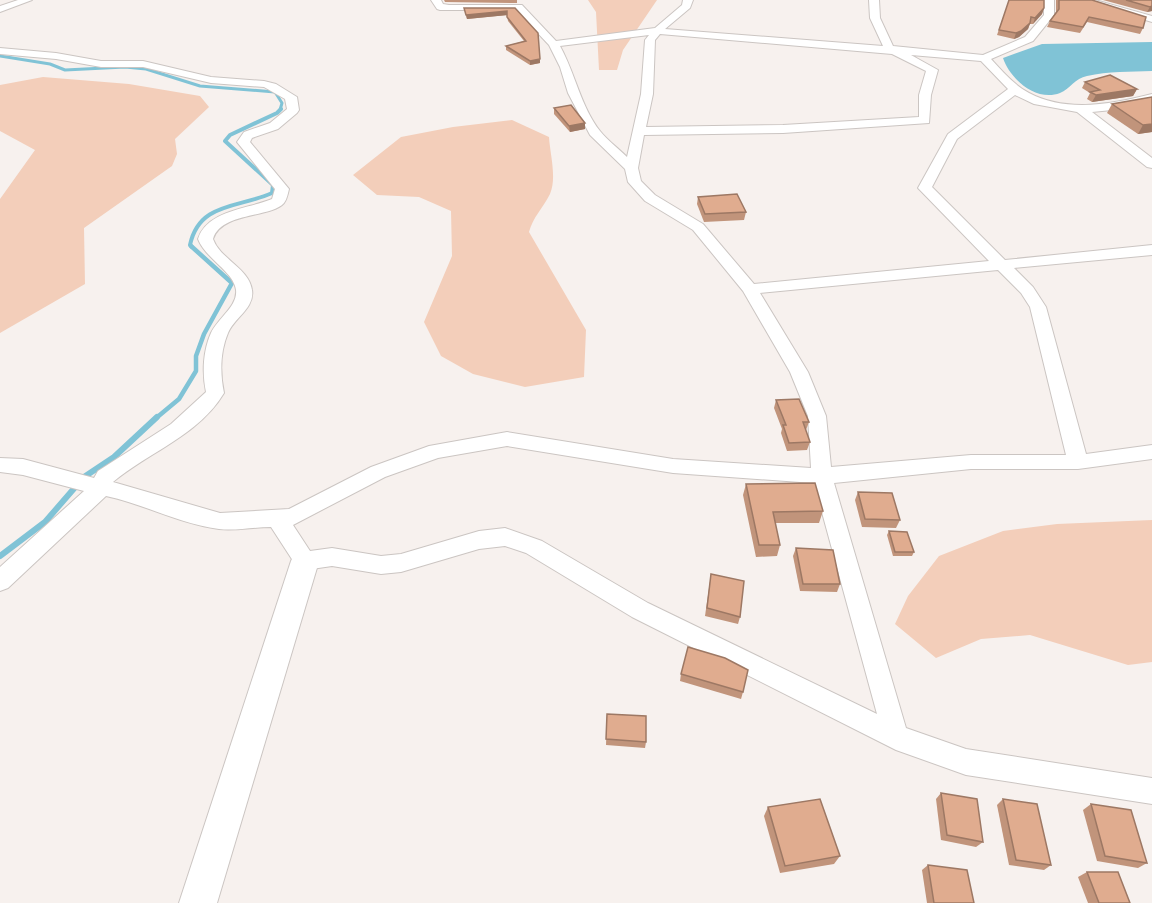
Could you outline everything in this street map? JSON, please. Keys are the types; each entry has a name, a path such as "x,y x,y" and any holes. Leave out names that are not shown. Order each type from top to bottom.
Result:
{"street":[{"path":"0,9 27,0"},
{"path":"436,0 440,7 449,8 519,7 553,44 566,67 574,93 594,132 631,168"},
{"path":"688,0 687,6 657,31 650,40 647,94 631,168 635,182 650,198 698,227 750,289 799,372 817,416 822,476 896,737"},
{"path":"640,131 783,129 925,120 925,95 932,70 889,48 875,18 874,0"},
{"path":"553,44 657,31 889,48 984,58 1029,39 1049,15 1049,0"},
{"path":"1084,0 1152,19"},
{"path":"0,51 56,56 101,64 143,64 212,80 264,84 284,91 291,97 294,106 284,119 274,126 248,135 243,142 282,189 278,201 224,220 207,232 204,238 206,244 232,269 244,286 244,298 239,310 223,327 218,341 212,383 216,393 158,445 105,476 101,488 0,581"},
{"path":"984,58 1015,89 1032,100 1082,110 1152,98"},
{"path":"1015,89 952,137 925,188 1027,290 1038,307 1078,462"},
{"path":"1082,110 1152,164"},
{"path":"750,289 1152,250"},
{"path":"0,465 23,467 101,488 135,494 176,510 220,521 292,518 378,472 436,451 507,439 673,466 822,476 971,462 1078,462 1152,452"},
{"path":"276,519 305,561"},
{"path":"305,561 332,558 381,565 401,562 478,540 505,537 534,547 640,610 896,737 966,762 1152,791"},
{"path":"198,903 305,561"}],"shaded area":[{"path":"588,0 657,0 623,50 617,70 599,70 596,12"},
{"path":"43,77 129,84 200,96 209,107 175,139 177,154 172,166 84,228 85,284 0,333 0,199 35,150 0,131 0,85"},
{"path":"512,120 549,137 553,173 552,188 529,232 586,330 584,377 525,387 473,374 441,356 424,322 452,256 451,211 419,197 377,195 353,175 401,137 453,127"},
{"path":"1152,520 1152,662 1128,665 1030,635 981,639 936,658 895,624 908,596 939,556 1003,531 1057,524"}],"water":[{"path":"1152,42 1152,71 1095,74 1079,79 1064,91 1051,95 1025,87 1011,74 1003,58 1042,44"}],"building":[{"path":"1009,0 1044,0 1044,8 1035,18 1031,17 1030,23 1021,31 1016,33 999,30"},
{"path":"1059,0 1092,0 1146,17 1143,28 1089,17 1083,27 1050,21 1059,9"},
{"path":"1126,0 1152,0 1152,6 1150,7"},
{"path":"464,8 515,8 538,33 540,59 530,61 506,46 526,41 507,17 507,11 466,15"},
{"path":"1110,75 1137,89 1096,95 1090,92 1100,90 1085,82"},
{"path":"1152,97 1152,124 1143,125 1112,104"},
{"path":"571,105 585,123 569,126 554,108"},
{"path":"737,194 746,212 705,214 698,197"},
{"path":"799,399 809,422 803,422 810,442 789,443 783,425 786,425 776,400"},
{"path":"815,483 823,511 773,512 780,545 759,545 746,484"},
{"path":"858,492 892,493 900,520 865,519"},
{"path":"889,531 907,532 914,552 895,552"},
{"path":"796,548 833,550 840,584 803,584"},
{"path":"711,574 744,581 740,617 707,608"},
{"path":"688,647 725,658 748,670 743,692 681,674"},
{"path":"607,714 646,716 646,742 606,739"},
{"path":"941,793 977,799 983,842 947,835"},
{"path":"820,799 840,856 785,866 768,807"},
{"path":"1003,799 1037,804 1051,865 1016,860"},
{"path":"1091,804 1131,810 1147,863 1105,856"},
{"path":"928,865 967,870 974,903 934,903"},
{"path":"1087,872 1118,872 1130,903 1099,903"}],"waterway":[{"path":"0,56 50,64 65,70 125,67 146,69 200,86 275,92 282,103 280,110"},
{"path":"191,246 195,231 211,214 222,208 272,193 273,185 225,141 230,135 280,110"},
{"path":"155,419 179,399 196,371 196,356 204,334 232,283 191,246"},
{"path":"0,556 45,522 84,477 114,457 157,417"}]}
